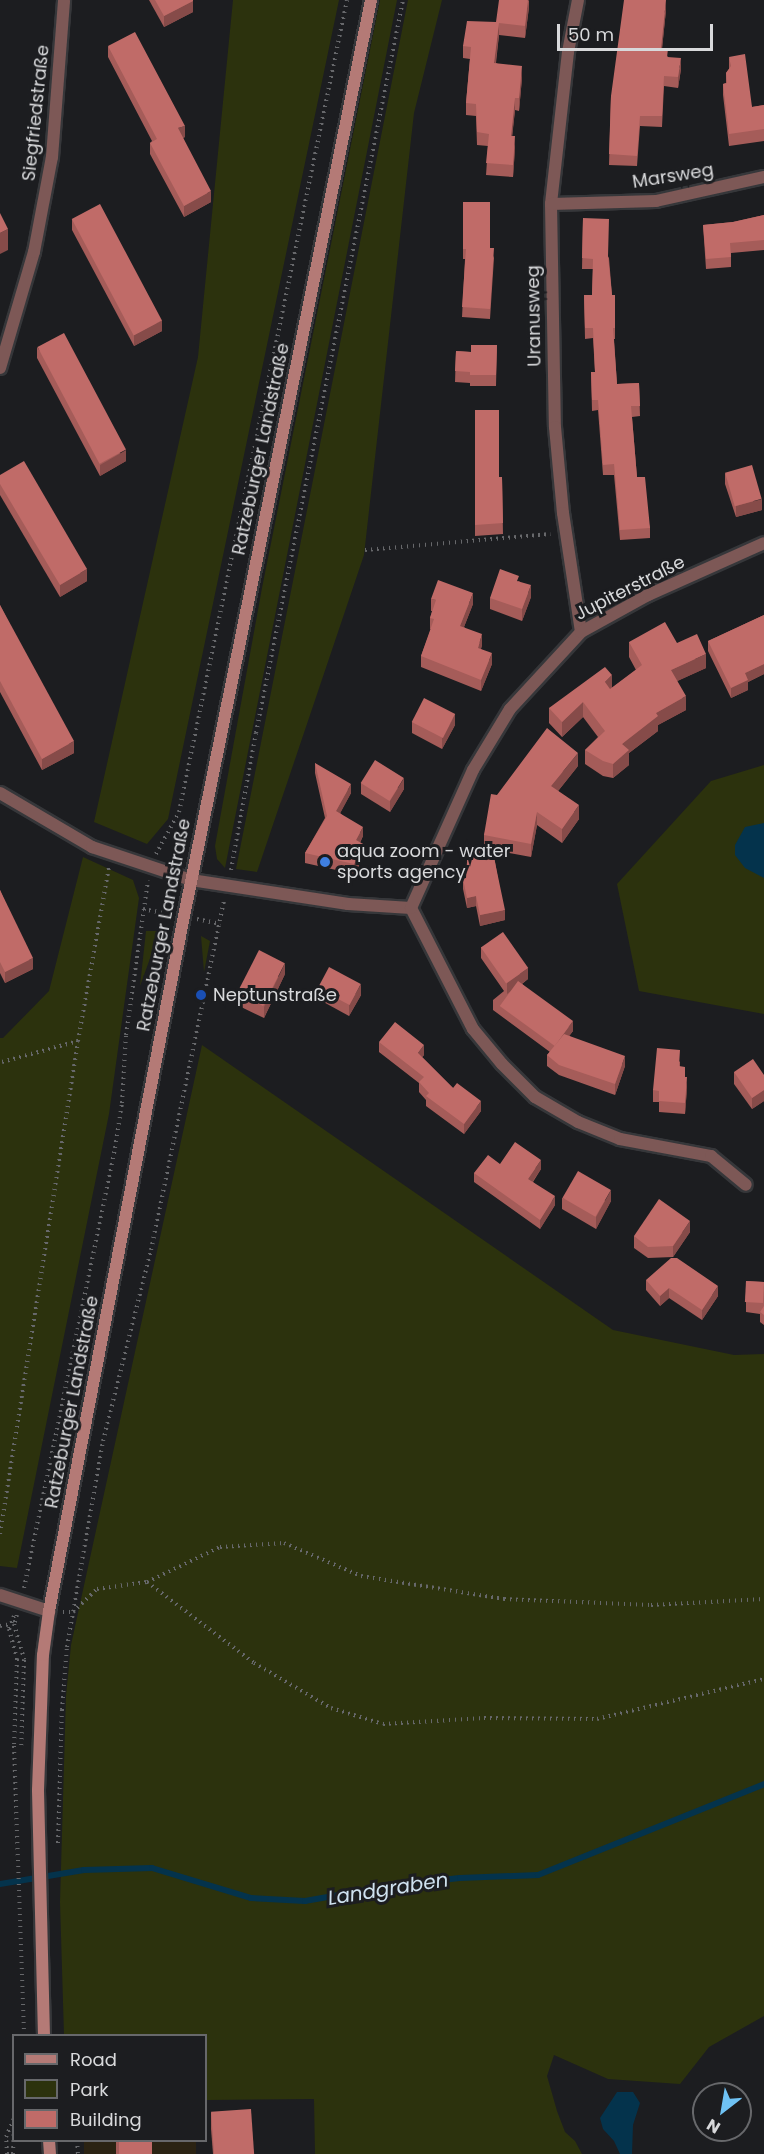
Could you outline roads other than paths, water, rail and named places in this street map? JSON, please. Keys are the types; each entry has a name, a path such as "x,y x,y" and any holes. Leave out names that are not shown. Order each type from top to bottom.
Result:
{"main road":[{"name":"Ratzeburger Landstraße","path":"44,2034 39,1863 43,1655 49,1611 191,880 370,0"}],"street":[{"name":"Siegfriedstraße","path":"0,368 34,252 52,157 64,0"},
{"name":"Uranusweg","path":"578,0 568,52 550,204 555,427 580,632"},
{"name":"Marsweg","path":"550,204 656,201 764,177"},
{"name":"Jupiterstraße","path":"411,908 473,770 510,709 580,632 648,595 764,543"},
{"path":"0,793 111,855 191,880 348,904 411,908 473,1029 502,1065 535,1097 578,1122 620,1139 711,1156 746,1185"},
{"path":"0,1595 49,1611"}],"water":[{"path":"764,823 764,878 745,868 735,855 735,845 745,827"},
{"path":"617,2092 633,2092 640,2103 633,2125 632,2154 620,2154 614,2141 603,2129 600,2118"}],"waterway":[{"name":"Landgraben","path":"0,1884 84,1870 152,1868 251,1898 305,1901 389,1886 460,1878 538,1875 764,1784"}],"place":[{"name":"aqua zoom - water sports agency","path":"325,862"},
{"name":"Neptunstraße","path":"201,995"}]}
